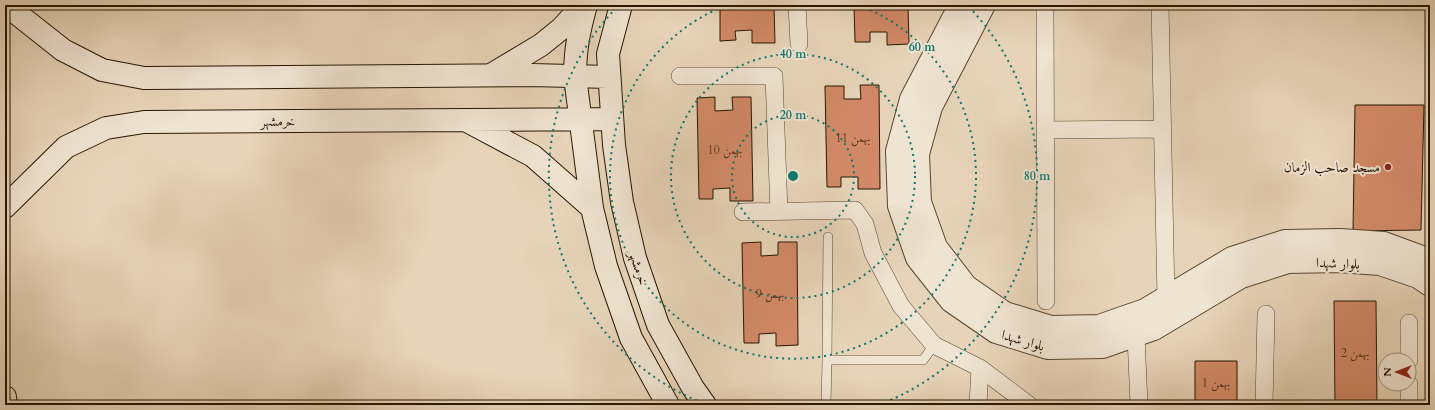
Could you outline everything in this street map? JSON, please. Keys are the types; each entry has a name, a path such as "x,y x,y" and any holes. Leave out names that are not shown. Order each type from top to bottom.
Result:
{"main road":[{"path":"6,5 63,50 102,70 144,78 489,76 609,77"},
{"path":"489,76 541,45 562,28 583,5"},
{"path":"586,5 578,36 575,56 575,76 592,208 606,266 631,338 668,405"},
{"name":"خرمشهر","path":"621,5 608,54 612,119 622,202 635,258 658,325 693,388 705,405"},
{"name":"بلوار شهدا","path":"960,5 911,99 897,151 899,206 917,258 951,301 996,332 1048,348 1103,347 1154,329 1241,277 1288,262 1339,261 1427,266"},
{"name":"بلوار شهدا","path":"984,5 931,107 918,154 920,202 936,247 966,286 1005,313 1051,327 1099,326 1145,310 1232,258 1284,241 1340,240 1384,244 1427,266"},
{"path":"946,32 964,42"},
{"name":"خرمشهر","path":"5,207 66,147 106,128 144,122 612,119"},
{"path":"464,120 533,156 592,208"},
{"path":"1197,279 1205,299"},
{"path":"1131,315 1136,336"},
{"path":"5,397 6,405"}],"street":[{"path":"798,5 799,44"},
{"path":"1044,5 1046,301"},
{"path":"1160,5 1166,298"},
{"path":"680,76 774,76 779,212"},
{"path":"1046,130 1162,129"},
{"path":"744,212 855,210 865,224 873,253 901,306 934,345 980,368 1029,405"},
{"path":"1264,405 1266,314"},
{"path":"1408,323 1409,352"},
{"path":"1136,336 1139,405"},
{"path":"978,405 980,368"},
{"path":"1409,392 1409,405"}],"lane":[{"path":"826,405 828,237"},
{"path":"827,360 923,360 934,345"}],"building":[{"path":"720,5 774,5 775,43 752,43 752,30 735,31 736,40 720,41"},
{"path":"854,5 908,5 909,44 887,45 887,32 870,32 870,42 855,42"},
{"path":"860,85 879,85 880,189 858,189 858,177 841,177 841,187 827,187 825,86 844,86 844,99 861,99"},
{"path":"715,97 715,111 733,110 732,97 751,97 753,201 730,201 730,188 713,189 713,199 699,199 697,98"},
{"name":"مسجد صاحب الزمان","path":"1355,105 1424,105 1421,230 1353,231"},
{"path":"761,242 761,256 778,255 778,242 797,242 798,345 776,346 776,333 759,334 759,343 744,343 742,243"},
{"path":"1334,301 1376,301 1377,405 1335,405"},
{"path":"1195,361 1237,361 1237,405 1195,405"}],"place":[{"name":"مسجد صاحب الزمان","path":"1388,167"}]}
